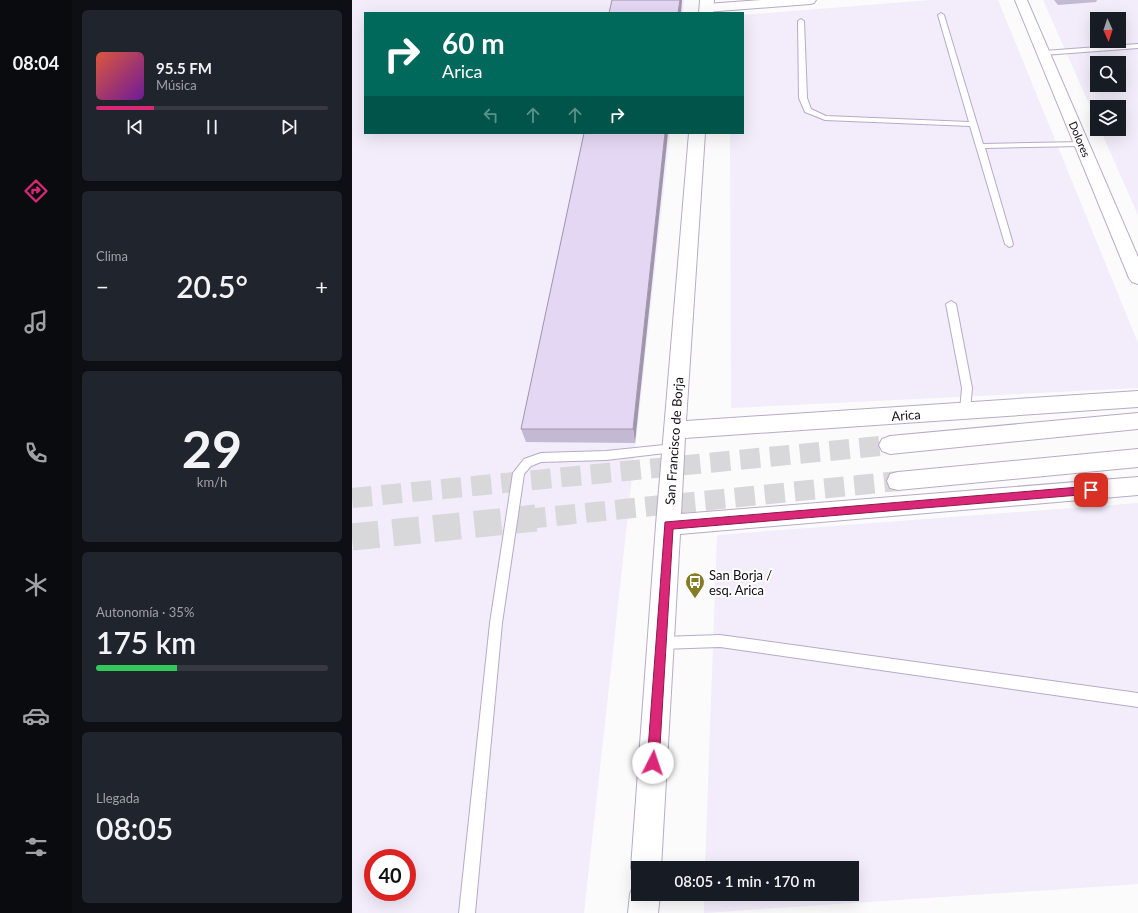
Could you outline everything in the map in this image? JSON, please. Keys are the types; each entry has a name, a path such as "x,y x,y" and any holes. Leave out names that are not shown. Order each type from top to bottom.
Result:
{"street":[{"path":"706,7 810,0"},
{"name":"Dolores","path":"1021,0 1138,278"},
{"name":"San Francisco de Borja","path":"646,861 668,525 697,134"},
{"name":"Arica","path":"674,439 965,411 1138,399"},
{"path":"890,445 1138,421"},
{"path":"898,481 1138,458"},
{"path":"668,525 1138,486"},
{"path":"643,913 644,901"}],"lane":[{"path":"941,15 1009,244"},
{"path":"801,21 803,98 808,110 825,118 973,124"},
{"path":"1044,53 1138,46"},
{"path":"980,146 1082,144"},
{"path":"950,304 967,388 965,411"},
{"path":"467,913 496,623 519,473 523,466 534,459 642,453 674,439"},
{"path":"661,643 720,641 1138,700"}],"shaded area":[{"path":"352,0 684,0 683,12 364,12 364,134 670,134 584,913 352,913"},
{"path":"931,0 998,0 1138,343 1138,388 731,408 730,134 744,134 744,15"},
{"path":"1043,0 1138,0 1138,215 1103,136 1126,136 1126,100 1090,100 1090,106"},
{"path":"1138,503 1138,884 704,913 704,901 859,901 859,861 705,861 717,535"}],"building":[{"path":"612,0 680,0 678,12 609,12"},
{"path":"584,134 665,134 633,429 521,429"}],"tunnel":[{"path":"352,498 890,445"},
{"path":"526,519 898,481"},
{"path":"352,537 536,518"}],"place":[{"name":"San Borja / esq. Arica","path":"695,599"}],"route":[{"path":"653,763 668,525 1091,490"}]}
